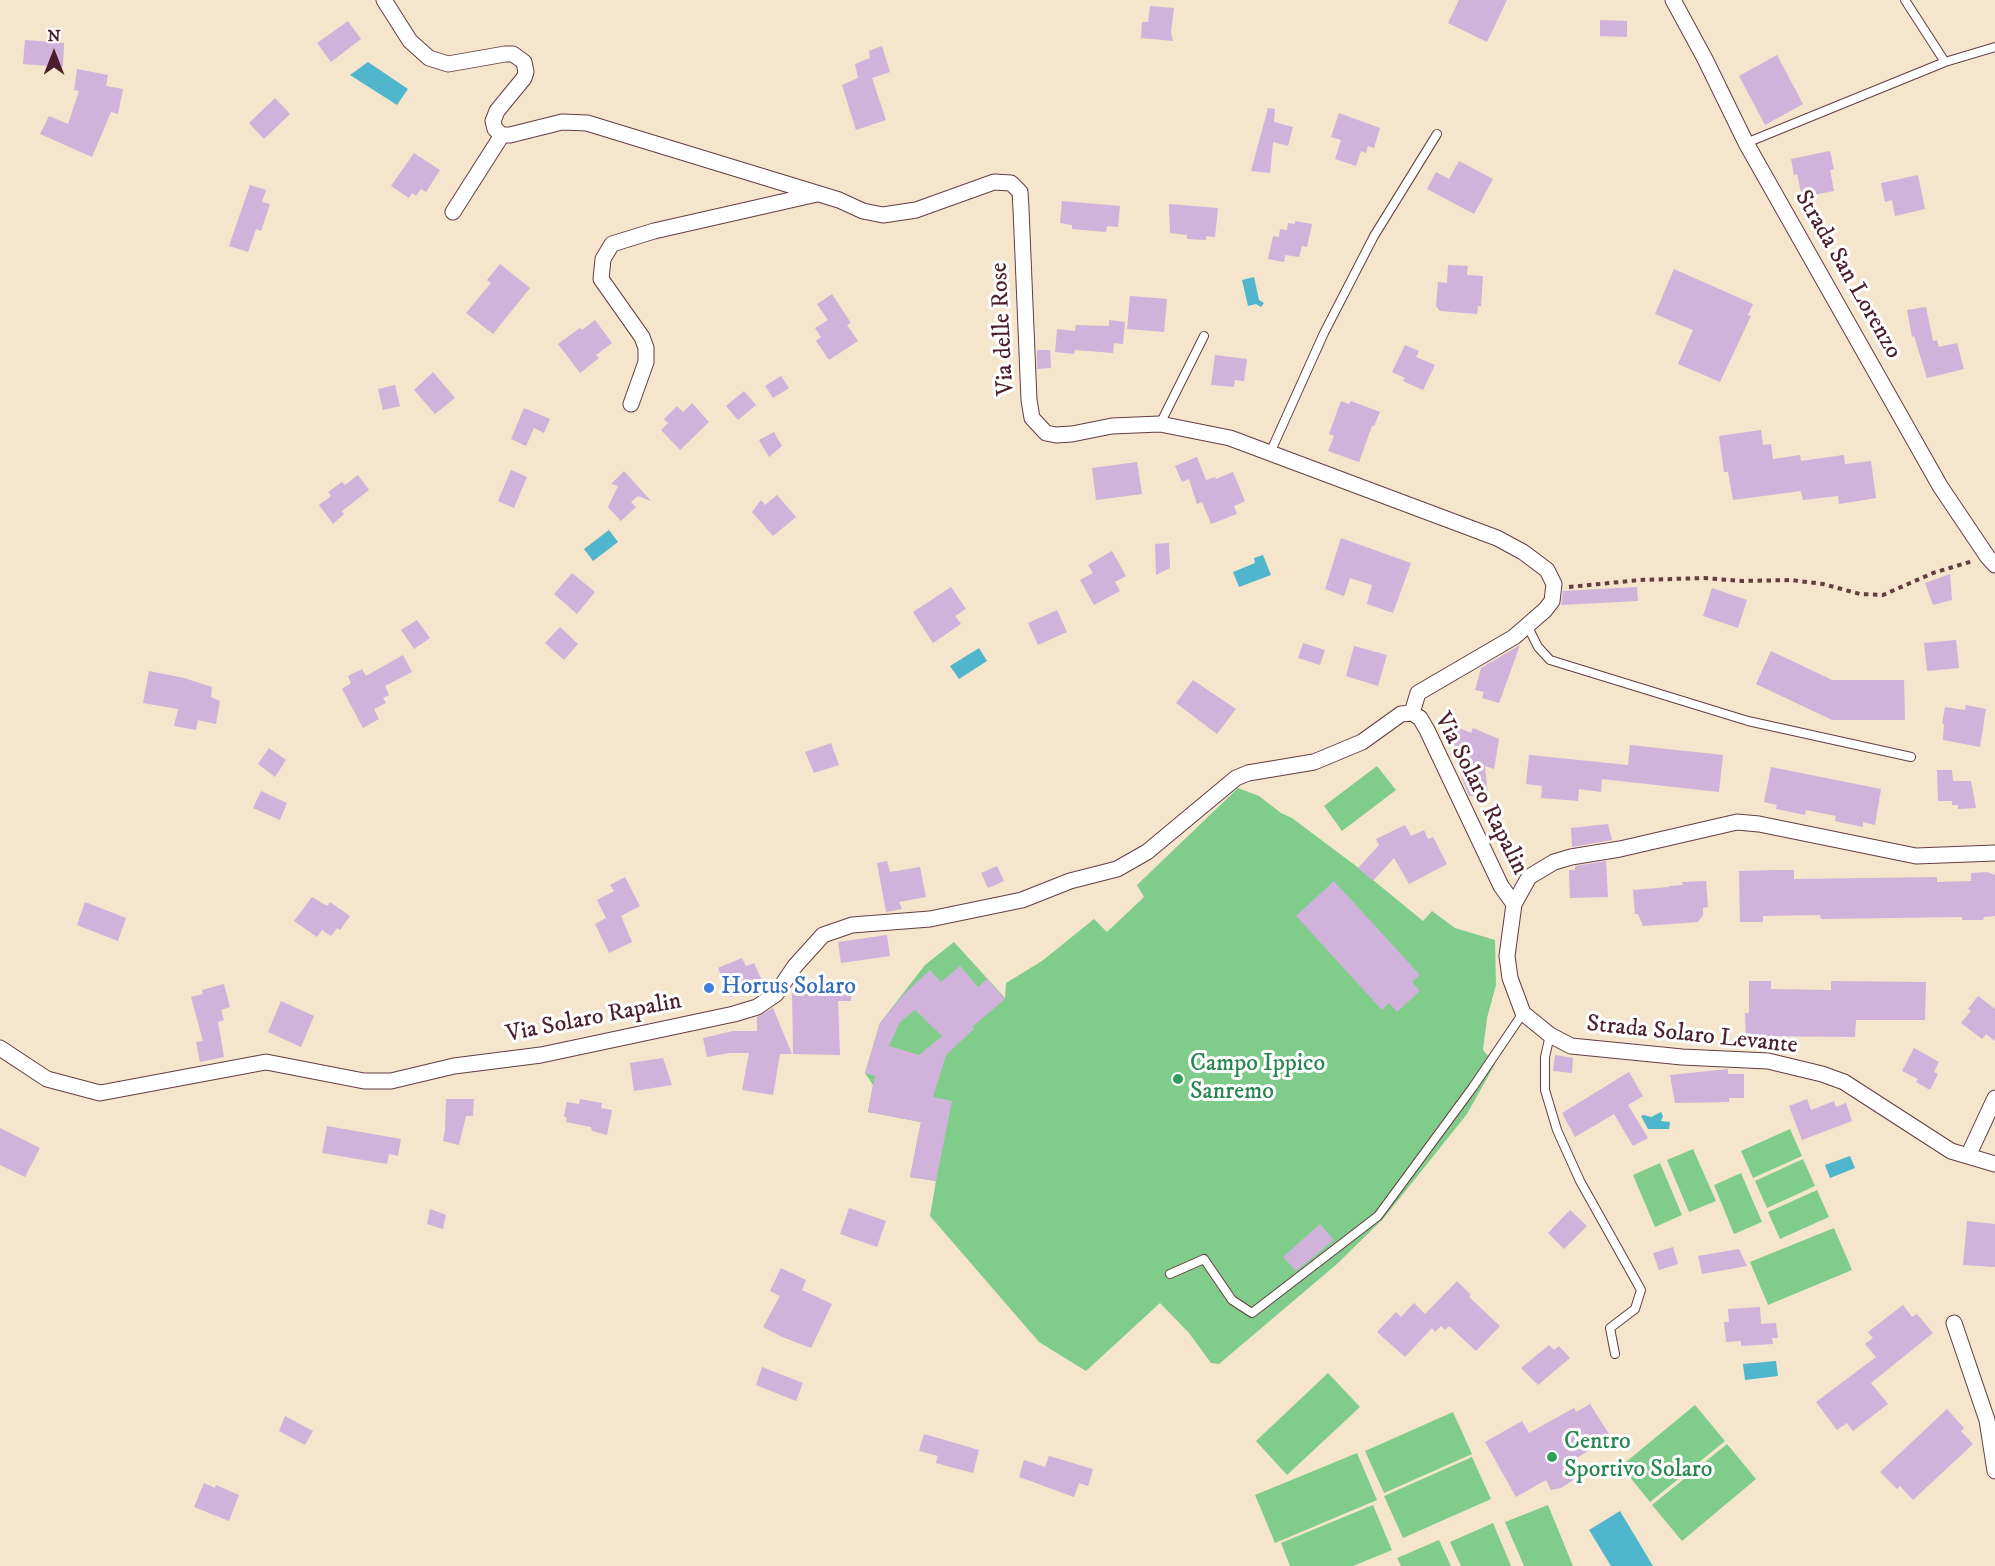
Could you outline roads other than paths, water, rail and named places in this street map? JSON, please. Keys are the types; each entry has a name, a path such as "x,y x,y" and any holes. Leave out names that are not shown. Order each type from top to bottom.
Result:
{"street":[{"path":"384,0 410,41 429,58 448,64 513,54 524,62 526,72 524,78 497,111 493,121 495,129 502,135 453,212"},
{"name":"Strada San Lorenzo","path":"1673,0 1706,59 1746,143 1940,486 1991,561"},
{"name":"Via delle Rose","path":"502,135 562,122 587,123 819,193 863,211 883,215 916,210 994,182 1011,183 1020,192 1029,400 1032,418 1046,433 1072,434 1112,426 1160,424 1230,438 1497,538 1523,552 1547,570 1554,584 1552,600 1545,610 1527,625"},
{"path":"631,404 646,362 646,348 642,336 602,279 603,259 612,244 654,231 819,193"},
{"path":"1412,713 1418,693 1514,637 1527,625"},
{"name":"Via Solaro Rapalin","path":"0,1048 47,1079 100,1093 266,1062 364,1081 390,1081 454,1066 542,1055 734,1014 757,1007 777,993 795,966 823,935 852,925 930,920 1022,900 1070,881 1117,869 1147,852 1236,778 1248,773 1314,762 1362,742 1401,714 1412,713 1420,718 1501,886 1514,904"},
{"path":"1523,1013 1510,978 1507,957 1514,904 1529,877 1554,862 1737,822 1759,824 1916,856 1995,853"},
{"name":"Strada Solaro Levante","path":"1523,1013 1550,1035 1571,1046 1768,1061 1822,1074 1844,1082 1952,1151 1995,1164"},
{"path":"1968,1155 1995,1098"},
{"path":"1954,1323 1987,1420 1995,1471"}],"lane":[{"path":"1905,0 1945,62"},
{"path":"1746,143 1945,62 1995,47"},
{"path":"1270,453 1324,333 1369,245 1437,134"},
{"path":"1160,424 1204,336"},
{"path":"1527,625 1538,647 1550,660 1748,721 1911,757"},
{"path":"1170,1274 1204,1259 1232,1300 1252,1313 1378,1216 1473,1087 1523,1013"},
{"path":"1550,1035 1545,1057 1545,1090 1557,1130 1580,1181 1641,1290 1635,1309 1610,1328 1615,1354"}],"water":[{"path":"368,62 408,89 397,105 350,75"},
{"path":"1254,277 1259,300 1264,303 1261,307 1256,304 1248,306 1242,280"},
{"path":"609,530 618,542 593,561 584,549"},
{"path":"1263,555 1271,575 1239,587 1233,572 1255,563 1254,558"},
{"path":"979,648 987,661 959,679 950,666"},
{"path":"1661,1112 1663,1116 1661,1121 1670,1122 1669,1129 1648,1129 1641,1116 1651,1117"},
{"path":"1850,1156 1855,1168 1830,1178 1825,1165"},
{"path":"1776,1361 1778,1376 1745,1380 1743,1364"},
{"path":"1620,1511 1653,1566 1611,1566 1589,1530"}],"place":[{"name":"Hortus Solaro","path":"709,988"},
{"name":"Campo Ippico Sanremo","path":"1178,1079"},
{"name":"Centro Sportivo Solaro","path":"1552,1457"}]}
